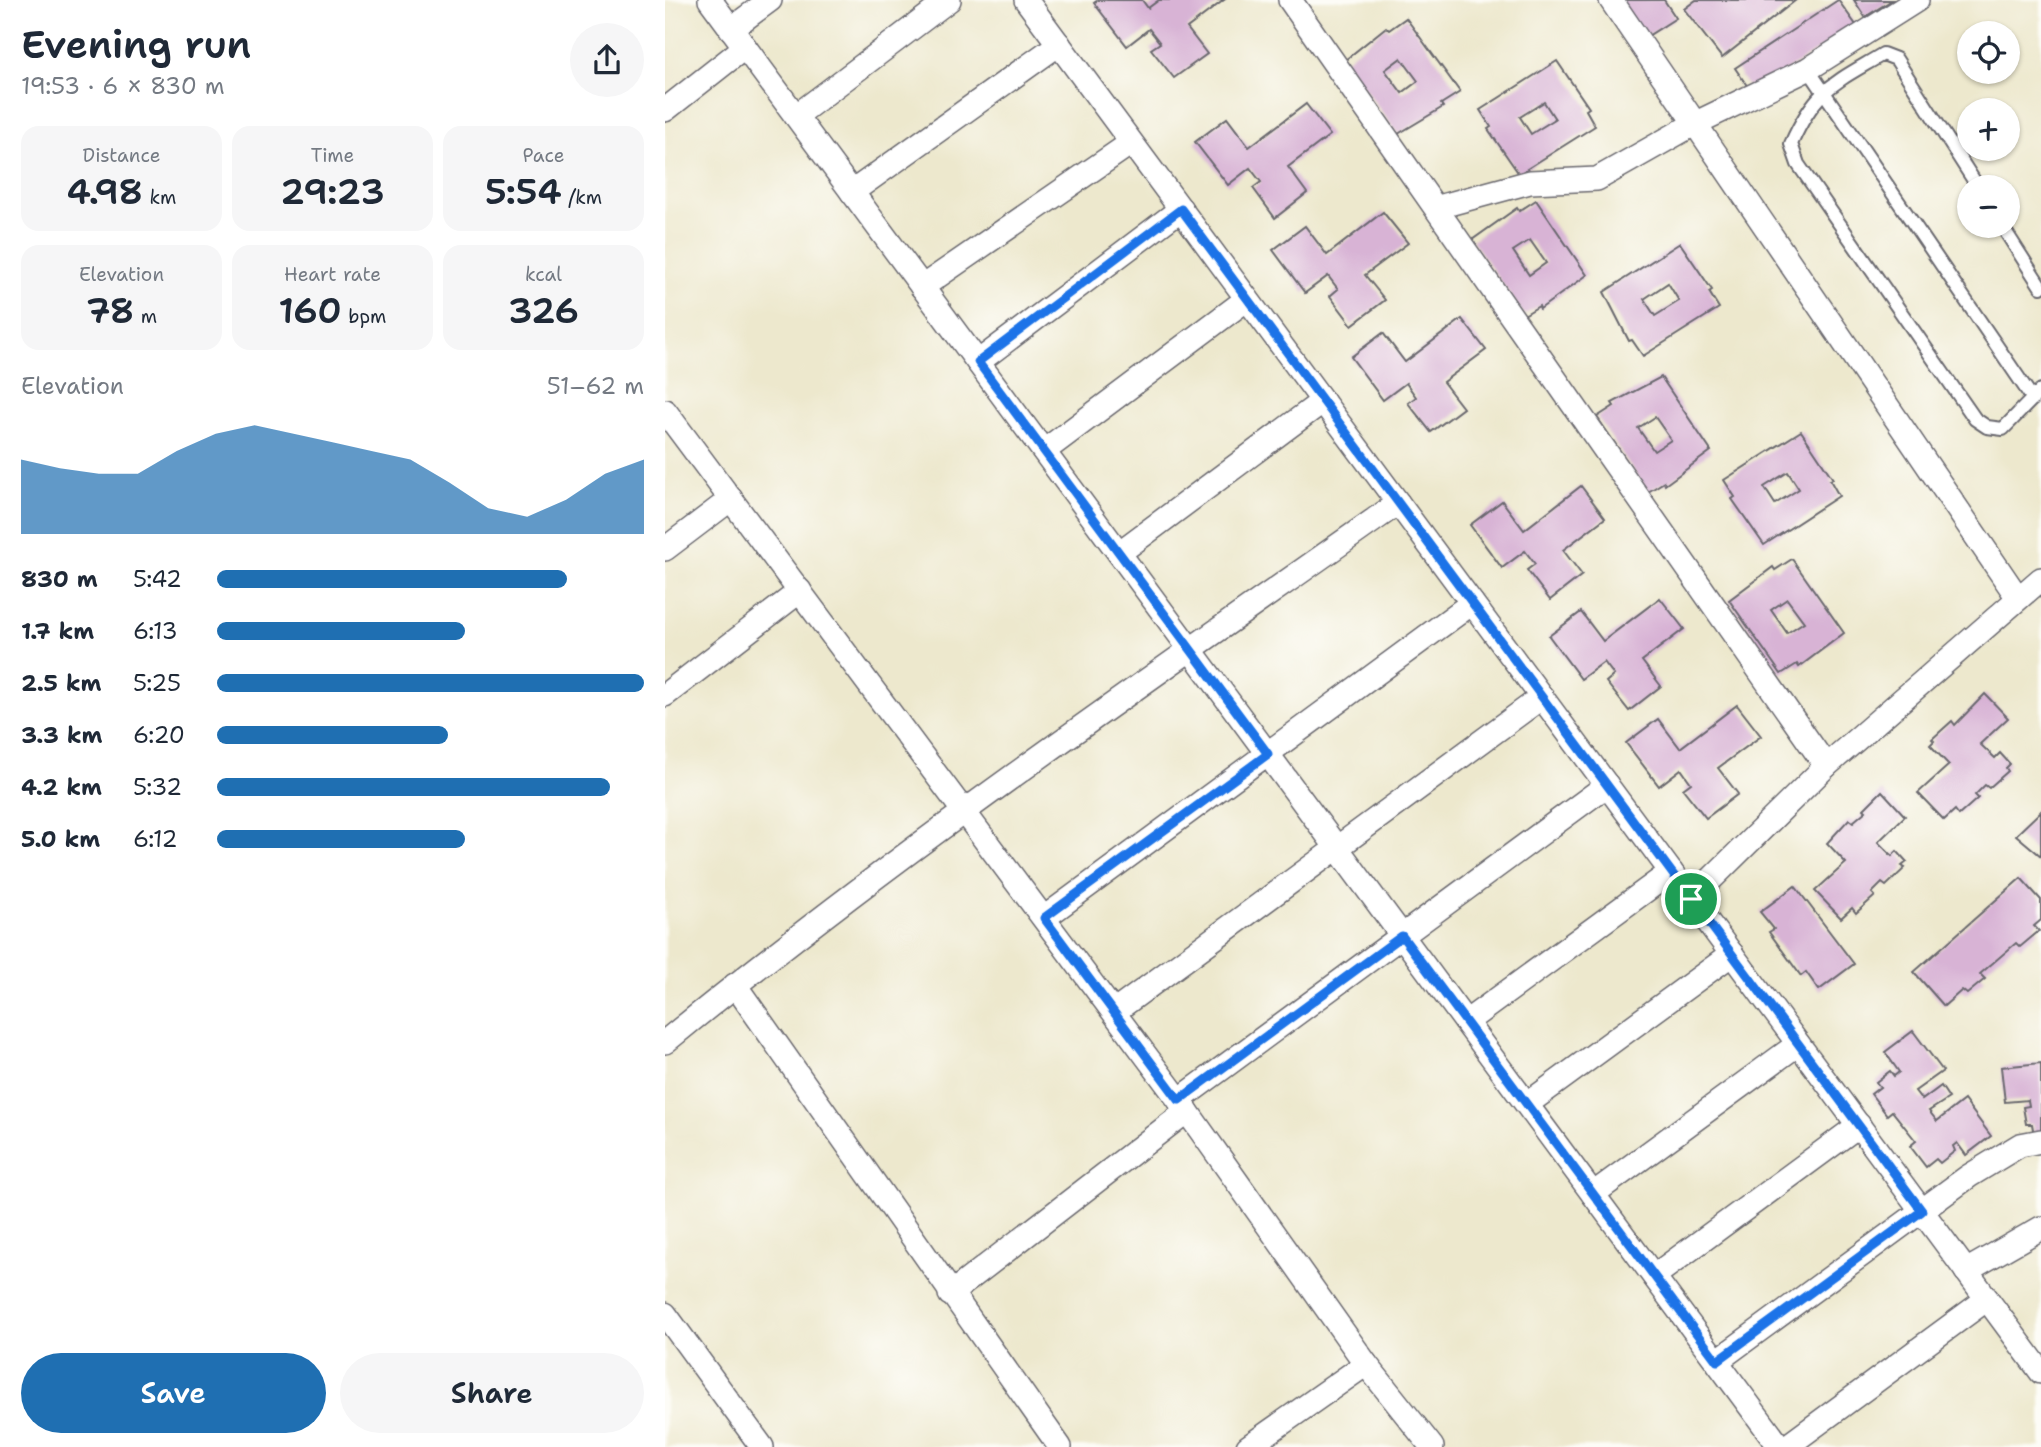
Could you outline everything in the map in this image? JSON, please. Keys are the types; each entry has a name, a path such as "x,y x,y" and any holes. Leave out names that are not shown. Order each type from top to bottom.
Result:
{"street":[{"path":"710,0 1780,1447"},
{"path":"731,29 770,0"},
{"path":"796,116 949,0"},
{"path":"1026,0 2041,1372"},
{"path":"1290,0 1826,766"},
{"path":"1611,0 2018,598"},
{"path":"1437,207 1530,182 1597,179 1694,124 1808,69 1917,0"},
{"path":"852,192 1059,44"},
{"path":"665,110 745,47"},
{"path":"922,287 1131,143"},
{"path":"978,362 1181,209"},
{"path":"1044,451 1247,299"},
{"path":"1119,552 1322,401"},
{"path":"665,411 1183,1105 1366,1364 1432,1447"},
{"path":"665,549 731,499"},
{"path":"665,1042 735,985 965,812 1398,502"},
{"path":"1691,899 1826,766 2041,579"},
{"path":"665,695 800,591"},
{"path":"1044,918 1472,603"},
{"path":"1114,1012 1542,697"},
{"path":"950,1294 1183,1105 1402,936 1607,785"},
{"path":"1467,1022 1671,872"},
{"path":"1527,1104 1731,954"},
{"path":"735,985 1060,1447"},
{"path":"1594,1194 1798,1044"},
{"path":"1654,1276 1859,1125"},
{"path":"1717,1361 1922,1211 2020,1144 2041,1141"},
{"path":"1966,1271 2041,1228"},
{"path":"1786,1447 1987,1299"},
{"path":"665,1314 762,1447"},
{"path":"1248,1447 1366,1364"}],"lane":[{"path":"1808,69 1823,91 2037,394 2003,429 1987,428 1975,419 1798,164 1791,144 1806,111 1823,91 1883,54 1896,60 1970,175"},
{"path":"2010,238 2041,287"}],"building":[{"path":"1098,0 1142,0 1148,8 1159,0 1224,0 1187,28 1207,54 1174,78 1151,49 1160,43 1149,29 1127,46 1094,3"},
{"path":"1618,0 1664,0 1676,18 1643,39"},
{"path":"1696,0 1796,0 1722,58 1684,9"},
{"path":"1838,0 1856,25 1752,93 1735,68"},
{"path":"1854,0 1892,0 1865,17"},
{"path":"1406,18 1460,92 1441,104 1443,107 1398,134 1344,61 1386,27 1389,30","holes":["1401,58 1418,81 1402,93 1385,70"]},
{"path":"1557,61 1589,108 1586,110 1595,126 1519,174 1488,129 1491,127 1480,110","holes":["1544,102 1555,119 1531,134 1520,117"]},
{"path":"1306,104 1330,135 1288,167 1307,193 1275,218 1253,188 1261,182 1250,168 1228,185 1195,142 1227,118 1249,147"},
{"path":"1536,200 1587,275 1540,309 1539,306 1524,315 1472,240 1517,208 1519,211","holes":["1530,240 1546,263 1529,275 1513,251"]},
{"path":"1383,212 1408,243 1365,275 1385,300 1352,325 1330,296 1338,289 1328,276 1305,293 1273,250 1305,226 1327,255"},
{"path":"1680,243 1712,290 1709,292 1719,308 1643,356 1632,340 1629,341 1604,292","holes":["1668,283 1679,301 1655,316 1644,299"]},
{"path":"1462,319 1486,350 1443,382 1463,408 1431,432 1408,403 1416,397 1406,383 1383,400 1351,357 1383,333 1405,362"},
{"path":"1661,377 1711,451 1665,485 1664,482 1648,492 1597,417 1614,406 1612,403","holes":["1655,417 1671,440 1654,451 1638,428"]},
{"path":"1801,431 1833,479 1830,480 1839,496 1764,545 1732,499 1735,497 1724,480","holes":["1788,472 1799,489 1775,504 1764,487"]},
{"path":"1581,486 1605,518 1563,550 1582,575 1550,600 1527,570 1535,564 1525,551 1502,568 1470,525 1502,501 1524,530"},
{"path":"1792,559 1844,633 1799,667 1797,664 1781,674 1729,600 1773,567 1775,570","holes":["1787,599 1804,622 1787,633 1771,610"]},
{"path":"1660,598 1684,629 1642,661 1661,686 1629,711 1606,682 1614,675 1604,662 1581,679 1549,636 1581,612 1603,641"},
{"path":"1985,694 2008,718 1980,744 1995,758 2000,753 2010,764 2006,768 2008,771 1989,788 1985,785 1975,795 1978,798 1959,815 1955,810 1944,820 1918,793 1949,765 1930,745 1934,741 1932,739 1952,721 1955,725"},
{"path":"1737,705 1761,736 1718,768 1738,794 1706,818 1683,789 1691,783 1681,769 1659,786 1626,743 1658,719 1680,748"},
{"path":"1882,791 1905,816 1878,842 1892,856 1897,851 1907,862 1902,866 1905,868 1886,886 1882,883 1872,893 1875,896 1856,913 1852,908 1841,918 1815,891 1846,863 1827,843 1849,819 1853,822 1866,811 1864,809"},
{"path":"2041,811 2041,856 2016,835"},
{"path":"2021,878 2041,900 2041,920 2034,926 2039,931 2020,947 2016,943 1980,974 1985,979 1967,994 1962,990 1944,1006 1914,972"},
{"path":"1795,886 1854,964 1819,990 1806,972 1801,976 1769,932 1774,929 1760,912"},
{"path":"1913,1031 1943,1071 1915,1091 1922,1100 1941,1086 1949,1098 1929,1111 1937,1121 1964,1100 1991,1136 1966,1155 1957,1143 1953,1146 1955,1151 1940,1163 1936,1159 1926,1167 1910,1146 1916,1141 1892,1111 1887,1115 1871,1094 1880,1087 1876,1082 1890,1071 1894,1076 1899,1072 1885,1052"},
{"path":"2041,1063 2041,1134 2034,1135 2032,1124 2026,1124 2023,1107 2029,1106 2028,1100 2005,1102 2001,1067"}],"route":[{"path":"1181,209 1691,899 1922,1211 1717,1361 1402,936 1179,1100 1044,918 1268,754 978,362 1181,209"}]}
